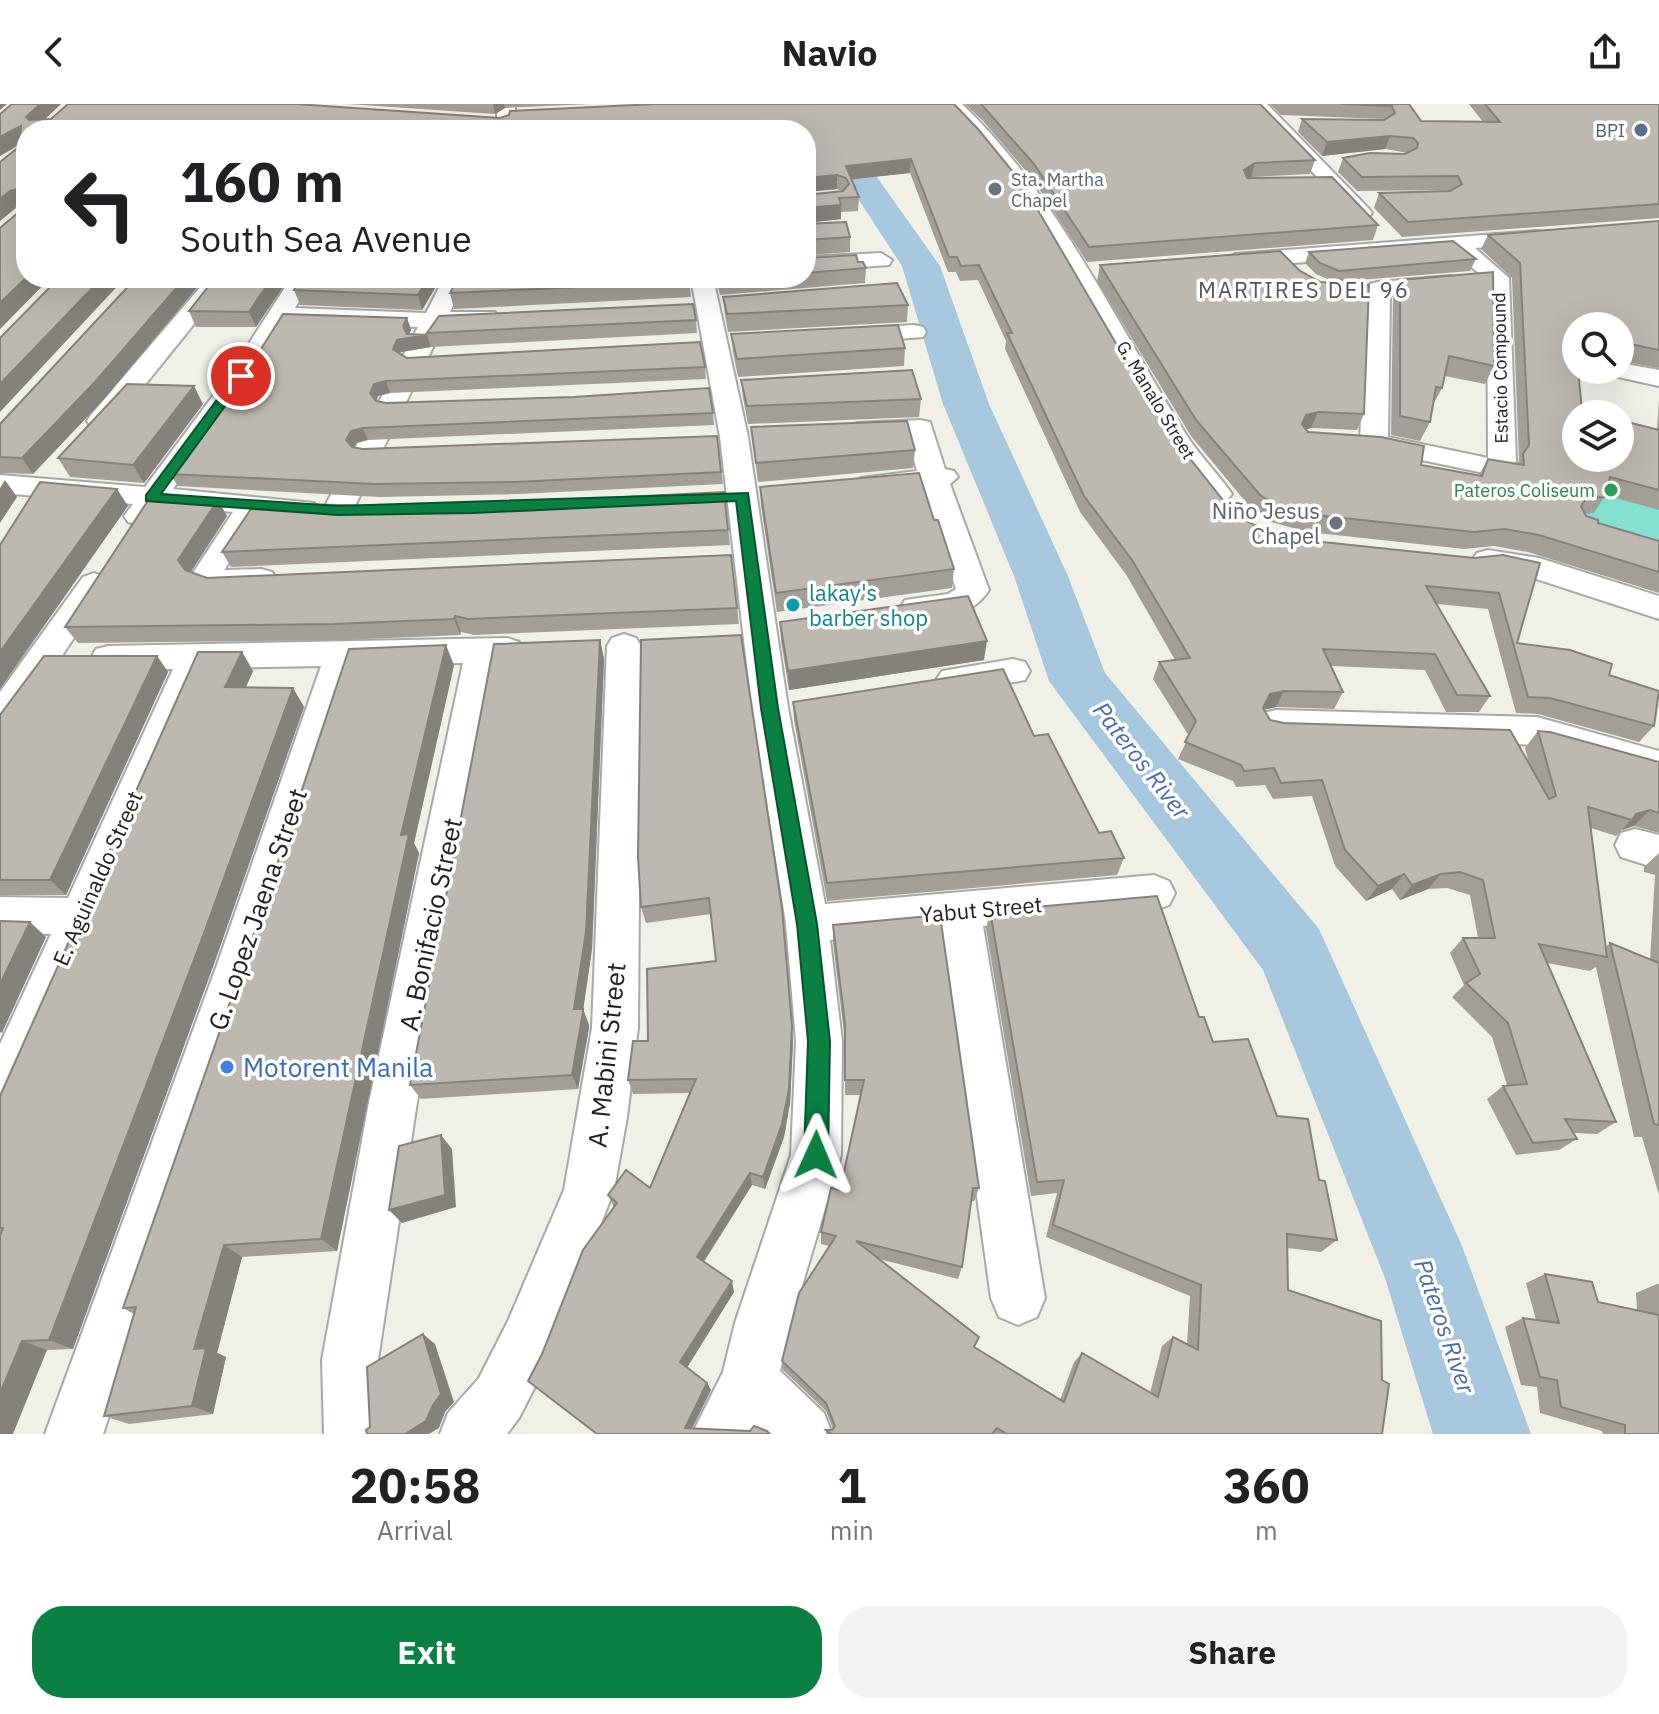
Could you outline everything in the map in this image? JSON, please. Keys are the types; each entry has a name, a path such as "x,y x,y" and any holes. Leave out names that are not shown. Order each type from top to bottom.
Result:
{"street":[{"name":"G. Manalo Street","path":"952,104 986,137 1027,186 1088,271 1177,442 1229,510"},
{"path":"1257,104 1278,123 1319,172 1398,249"},
{"path":"1278,123 1299,123"},
{"path":"1349,200 1373,199"},
{"path":"1221,262 1557,235"},
{"name":"Estacio Compound","path":"1343,440 1374,442 1487,467 1498,467 1502,461 1498,278 1455,243"},
{"path":"1283,258 1303,281"},
{"path":"816,263 881,260"},
{"path":"1351,290 1498,278"},
{"path":"84,440 212,288"},
{"path":"0,720 46,658 151,498 241,376 295,288"},
{"path":"338,510 431,320 457,288"},
{"path":"1374,442 1378,289"},
{"path":"703,299 716,345 743,495 738,557 759,633 785,706 819,1041 816,1155 763,1323 749,1381 721,1434"},
{"path":"277,315 431,320 508,316"},
{"path":"822,338 914,332"},
{"path":"412,359 443,358"},
{"path":"1634,373 1659,378"},
{"path":"390,404 421,403"},
{"path":"827,433 920,428 973,590 969,598 961,602 883,612"},
{"path":"368,451 399,450"},
{"path":"21,521 42,485 63,462"},
{"path":"838,487 938,478"},
{"path":"0,484 42,485 252,506 368,510"},
{"path":"252,506 207,576 216,581 294,577"},
{"path":"1464,562 1493,559 1528,565 1659,608"},
{"name":"A. Mabini Street","path":"469,1434 499,1398 528,1341 589,1190 615,1028 624,646"},
{"path":"46,658 195,658 546,649"},
{"name":"A. Bonifacio Street","path":"353,1434 350,1360 391,1117 483,651"},
{"name":"G. Lopez Jaena Street","path":"74,1434 240,962 342,655"},
{"name":"E. Aguinaldo Street","path":"0,1098 195,658"},
{"path":"922,685 1013,671"},
{"path":"1276,723 1537,731 1659,765"},
{"name":"Yabut Street","path":"807,924 1154,893"},
{"path":"959,912 1018,1298"},
{"path":"0,915 80,916"},
{"path":"749,1381 803,1434"}],"shaded area":[{"name":"Pateros Coliseum","path":"1659,443 1659,555 1556,522 1572,472 1634,472 1634,453"}],"building":[{"path":"12,104 40,104 26,117 29,120 16,120 16,129 0,137 0,114"},
{"path":"68,104 296,104 500,118 509,115 510,111 656,104 954,104 1022,183 1165,427 1234,514 1254,525 1313,541 1474,558 1503,555 1540,563 1517,643 1570,650 1612,664 1609,675 1659,691 1654,726 1550,698 1528,697 1499,593 1426,586 1490,696 1457,695 1435,654 1323,649 1343,692 1284,691 1270,694 1263,708 1270,720 1284,723 1510,730 1549,799 1556,796 1538,731 1659,762 1659,813 1650,810 1636,814 1632,820 1588,807 1607,957 1539,944 1616,1122 1565,1119 1577,1139 1533,1143 1503,1086 1527,1084 1508,1023 1466,983 1480,974 1463,938 1495,938 1483,880 1460,872 1441,874 1412,885 1404,874 1378,886 1345,850 1322,780 1281,783 1274,768 1244,771 1241,765 1185,742 1196,721 1159,662 1190,658 1132,560 1084,496 1007,333 1012,333 979,265 961,266 957,257 949,257 911,159 846,166 859,197 839,198 841,205 816,207 816,194 843,191 849,184 846,178 837,175 816,177 816,120 29,120 51,119"},
{"path":"981,104 1260,104 1315,160 1255,163 1244,170 1247,178 1332,177 1378,225 1089,247 1034,164"},
{"path":"1341,104 1409,104 1421,121 1500,122 1485,104 1659,104 1659,204 1408,222 1379,193 1450,191 1462,184 1458,176 1362,177 1343,158 1370,153 1405,154 1417,148 1418,143 1413,138 1390,136 1327,142 1302,119 1384,120 1395,113 1392,106"},
{"path":"16,149 16,189 0,199 0,162"},
{"path":"16,214 16,288 0,303 0,228"},
{"path":"1659,221 1659,350 1634,345 1634,312 1562,312 1562,384 1579,384 1581,400 1562,400 1562,472 1634,472 1634,424 1659,430 1659,490 1610,477 1605,497 1587,498 1581,506 1586,516 1598,520 1598,523 1659,541 1659,572 1539,535 1504,529 1474,532 1315,515 1278,506 1260,495 1196,420 1100,265 1280,251 1300,271 1320,282 1369,285 1364,414 1318,412 1306,415 1302,424 1308,432 1381,437 1424,446 1421,465 1482,476 1488,459 1524,465 1523,454 1529,445 1520,263 1488,235"},
{"path":"846,222 850,237 816,239 816,224"},
{"path":"1453,241 1476,259 1339,271 1320,263 1309,252"},
{"path":"856,255 858,262 863,262 866,268 816,272 816,257"},
{"path":"1493,272 1494,366 1449,356 1442,388 1436,387 1430,422 1400,416 1400,280"},
{"path":"897,283 908,305 727,314 723,297"},
{"path":"49,288 92,288 0,384 0,338"},
{"path":"127,288 176,288 95,382 22,458 0,457 0,424"},
{"path":"207,288 265,288 249,312 189,311"},
{"path":"295,288 422,288 418,295"},
{"path":"453,288 559,288 450,293"},
{"path":"693,304 696,320 427,333 439,316"},
{"path":"283,314 407,318 403,326 407,334 427,335 397,340 393,349 407,358 700,342 705,367 386,381 374,384 370,393 376,401 386,403 574,397 709,388 713,413 363,428 351,431 346,440 352,447 363,449 717,436 721,472 515,482 375,484 170,474 251,365"},
{"path":"898,325 905,348 737,359 731,334"},
{"path":"912,370 921,399 747,406 741,380"},
{"path":"127,384 194,386 133,465 58,458"},
{"path":"907,421 915,450 756,463 751,427"},
{"path":"919,473 954,569 776,593 760,487"},
{"path":"40,482 117,489 0,652 0,545"},
{"path":"724,492 728,530 222,552 255,503 424,507"},
{"path":"153,493 218,500 178,560 185,570 207,578 731,555 737,608 468,619 455,616 454,619 334,624 65,627"},
{"path":"968,596 987,641 788,671 780,622"},
{"path":"741,635 782,908 792,1026 789,1089 782,1124 763,1177 750,1173 697,1257 732,1281 680,1362 707,1383 685,1428 750,1431 754,1426 770,1434 597,1434 528,1381 542,1354 583,1250 617,1203 608,1195 626,1170 650,1188 696,1079 628,1080 633,1041 648,1041 647,969 716,961 709,898 641,907 638,857 641,640"},
{"path":"600,640 586,932 574,1009 583,1009 583,1012 572,1075 410,1085 494,644"},
{"path":"446,645 401,835 409,834 321,1239 224,1245 194,1349 206,1348 192,1406 104,1416 136,1307 123,1308 349,649"},
{"path":"198,652 242,652 225,687 293,688 200,944 49,1340 22,1341 0,1393 0,1235 3,1228 0,1228 0,1096"},
{"path":"44,656 157,656 50,880 0,880 0,715"},
{"path":"1003,669 1034,736 1048,734 1099,833 1111,831 1124,858 827,883 793,702"},
{"path":"1157,896 1199,1017 1204,1017 1213,1042 1248,1039 1277,1116 1308,1119 1319,1180 1325,1181 1337,1240 1287,1234 1288,1290 1381,1321 1382,1380 1389,1384 1382,1434 1007,1434 997,1428 992,1434 831,1434 826,1430 832,1430 835,1426 826,1403 782,1361 799,1293 836,1236 821,1232 831,1188 840,1190 864,1080 845,1080 845,1024 833,925 940,915 979,1188 973,1188 962,1267 856,1241 979,1337 974,1347 1064,1402 1082,1353 1158,1397 1173,1337 1198,1350 1201,1285 1053,1225 1064,1180 1037,1182 990,911"},
{"path":"0,921 30,922 0,984"},
{"path":"1610,943 1659,963 1659,1125 1654,1124"},
{"path":"441,1135 445,1195 389,1210 399,1146"},
{"path":"1545,1274 1592,1282 1598,1302 1659,1315 1659,1434 1625,1434 1625,1425 1561,1407 1557,1380 1540,1377 1523,1318 1559,1323"},
{"path":"423,1334 441,1394 426,1421 405,1434 367,1434 366,1430 370,1427 367,1367"}],"waterway":[{"name":"Pateros River","path":"781,104 805,120"},
{"name":"Pateros River","path":"816,128 846,156 921,266 966,404 1041,576 1079,681 1293,952 1430,1278 1482,1434"}],"place":[{"name":"BPI","path":"1641,130"},
{"name":"Sta. Martha Chapel","path":"995,189"},
{"name":"Pateros Coliseum","path":"1611,490"},
{"name":"Niño Jesus Chapel","path":"1336,523"},
{"name":"lakay's barber shop","path":"793,605"},
{"name":"Motorent Manila","path":"227,1067"}],"district":[{"name":"MARTIRES DEL 96","path":"1304,289"}],"route":[{"path":"241,376 151,498 338,510 473,508 743,496 758,629 807,924 819,1041 816,1155"}]}
